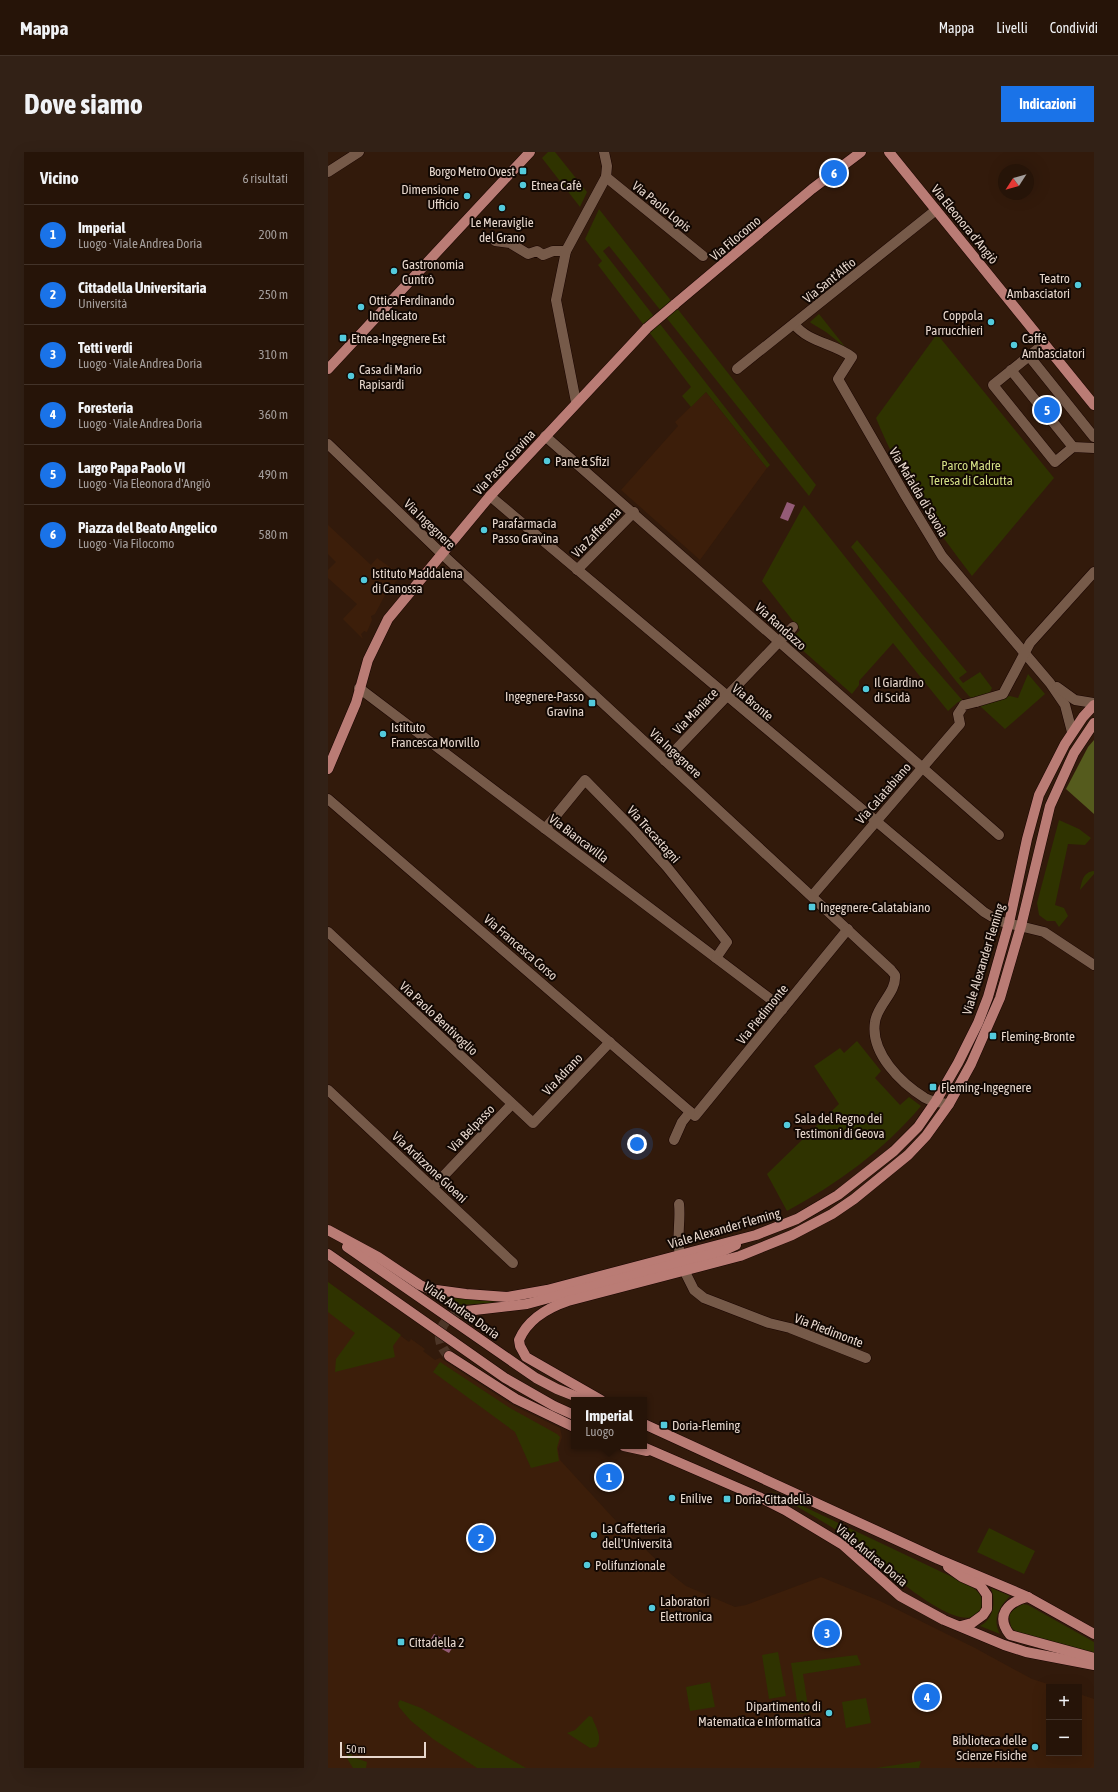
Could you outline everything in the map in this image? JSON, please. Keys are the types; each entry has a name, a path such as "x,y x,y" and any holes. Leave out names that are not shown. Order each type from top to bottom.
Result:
{"main road":[{"path":"328,369 530,152"},
{"name":"Via Filocomo","path":"576,402 647,328 812,189 859,152"},
{"name":"Via Eleonora d'Angiò","path":"890,152 1094,406"},
{"name":"Via Passo Gravina","path":"328,769 356,703 368,660 388,619 490,496 576,402"},
{"name":"Viale Alexander Fleming","path":"328,1230 378,1257 420,1285 442,1291 492,1297 523,1295 756,1235 797,1219 838,1195 862,1178 911,1135 958,1063 978,1023 988,996 1039,795 1056,759 1072,732 1094,704"},
{"name":"Viale Alexander Fleming","path":"596,1397 526,1357 520,1346 519,1340 522,1333 534,1319 551,1306 740,1256 792,1235 832,1214 908,1156 926,1136 948,1104 971,1064 1000,998 1021,926 1050,806 1074,753 1094,723"},
{"name":"Viale Andrea Doria","path":"328,1233 536,1378 557,1389 577,1397"},
{"path":"466,1311 507,1307 557,1296 723,1251 756,1235"},
{"path":"328,1254 505,1378 571,1414"},
{"path":"449,1356 516,1399 571,1426"},
{"name":"Viale Andrea Doria","path":"647,1425 938,1559 1028,1598 1094,1634"},
{"path":"636,1449 657,1454"},
{"name":"Viale Andrea Doria","path":"647,1449 689,1466 785,1510 843,1545 900,1596 944,1620 1004,1645 1026,1652 1094,1665"},
{"path":"938,1559 962,1577 980,1585 987,1595 987,1609 983,1615 972,1623 961,1626"},
{"path":"1028,1598 1010,1604 1004,1612 1003,1624 1010,1635 1094,1658"}],"street":[{"path":"328,172 358,152"},
{"path":"576,402 556,300 566,251 606,177 607,166 604,152"},
{"name":"Via Paolo Lopis","path":"606,177 703,256"},
{"name":"Via Sant'Alfio","path":"737,369 936,210"},
{"path":"495,241 510,243 528,254 537,251 543,255 553,251 566,251"},
{"name":"Via Mafalda di Savoia","path":"794,324 799,330 813,340 830,345 852,357 838,379 942,556 1025,651 1050,683"},
{"path":"1044,344 993,385 1055,462 1073,447 1094,448"},
{"path":"1029,356 1094,436"},
{"path":"1012,370 1073,447"},
{"name":"Via Randazzo","path":"545,436 634,512 779,642 999,835"},
{"name":"Via Ingegnere","path":"328,444 442,554 848,929 894,975 894,984 885,999 875,1022 876,1040 883,1059 901,1078 933,1101"},
{"name":"Via Bronte","path":"490,496 726,697 984,912 1006,922 1021,926"},
{"name":"Via Zafferana","path":"577,570 634,512"},
{"path":"1025,651 1094,572"},
{"name":"Via Maniace","path":"665,761 793,627"},
{"name":"Via Calatabiano","path":"812,896 960,724 958,714 964,705 1003,694 1025,651"},
{"path":"1050,683 1075,700 1094,704"},
{"path":"1050,683 1065,706 1072,732"},
{"name":"Via Biancavilla","path":"359,688 777,1004 782,1010"},
{"name":"Via Trecastagni","path":"545,829 585,780 632,828 727,942 716,958"},
{"name":"Via Francesca Corso","path":"328,799 692,1114"},
{"path":"1021,926 1044,932 1094,965"},
{"name":"Via Piedimonte","path":"674,1140 682,1122 692,1114 782,1010 848,929"},
{"name":"Via Paolo Bentivoglio","path":"328,932 533,1123"},
{"name":"Via Adrano","path":"533,1123 610,1042"},
{"name":"Via Ardizzone Gioeni","path":"328,1090 513,1263"},
{"path":"933,1101 948,1104"},
{"name":"Via Belpasso","path":"433,1187 512,1104"},
{"path":"679,1204 681,1218 677,1238 680,1255"},
{"name":"Via Piedimonte","path":"684,1270 694,1290 704,1298 769,1323 790,1328 866,1358"}],"shaded area":[{"path":"706,392 767,468 700,560 621,490 678,426 675,422"},
{"path":"787,502 795,505 788,521 780,518"},
{"name":"Istituto Maddalena di Canossa","path":"328,525 371,565 377,558 401,575 384,597 375,614 371,616 372,620 367,632 364,631 361,634 363,639 343,619 357,604 328,578 328,570 336,562 328,554"},
{"path":"328,1282 409,1342 411,1339 425,1349 423,1351 435,1360 440,1358 514,1406 560,1428 562,1437 558,1449 560,1460 616,1521 672,1575 686,1586 735,1607 746,1605 821,1577 880,1601 975,1648 1032,1679 1048,1684 1046,1684 1046,1756 1082,1756 1082,1695 1094,1699 1094,1768 328,1768"},
{"path":"434,1634 454,1645 449,1653 429,1642"}],"green space":[{"path":"548,152 555,152 587,192 580,207 542,158"},
{"path":"599,209 816,485 809,496 609,246 603,251 770,465 767,468 706,392 691,407 682,396 691,387 598,265 602,261 585,239"},
{"path":"819,314 846,348 826,332 810,322"},
{"name":"Parco Madre Teresa di Calcutta","path":"937,334 1054,478 972,576 918,500 896,461 876,418"},
{"path":"804,505 922,654 963,701 958,702 948,711 893,643 859,681 859,685 852,694 791,640 800,630 762,581"},
{"path":"857,540 967,672 959,678 963,683 980,672 992,688 989,694 993,700 1010,696 1018,698 1028,674 1045,694 1005,729 968,695 956,681 851,547"},
{"path":"1094,740 1094,814 1066,789 1088,747"},
{"path":"1059,820 1079,829 1091,838 1085,845 1068,844 1055,905 1064,908 1068,916 1059,927 1055,921 1047,921 1039,915 1037,903"},
{"path":"1094,871 1094,874 1080,890 1082,880 1085,875"},
{"path":"857,1041 881,1071 875,1078 900,1105 909,1097 921,1106 907,1122 859,1165 842,1178 806,1201 787,1211 767,1174 839,1104 814,1066 840,1048 844,1053"},
{"path":"328,1282 401,1335 393,1346 395,1357 335,1372 336,1359 355,1333 328,1312"},
{"path":"431,1295 486,1301 512,1301 459,1305 451,1308"},
{"path":"440,1362 510,1408 557,1434 560,1437 557,1448 559,1461 531,1468 515,1432 433,1372"},
{"path":"769,1490 969,1585 981,1596 982,1604 979,1612 968,1618 952,1614 933,1605 912,1591 847,1537"},
{"path":"989,1528 1035,1551 1024,1574 977,1552"},
{"path":"991,1588 1010,1596 1003,1604 998,1614 997,1623 1000,1634 980,1626 985,1623 993,1610 993,1593"},
{"path":"1023,1604 1028,1605 1094,1642 1094,1654 1017,1633 1011,1627 1009,1615 1014,1609"},
{"path":"778,1652 786,1696 769,1699 762,1655"},
{"path":"857,1655 861,1665 803,1674 809,1713 799,1714 791,1663"},
{"path":"710,1682 715,1707 690,1711 686,1687"},
{"path":"866,1698 871,1723 846,1728 842,1702"},
{"path":"400,1700 421,1708 526,1768 477,1768 433,1739 410,1720 399,1707 398,1703"},
{"path":"589,1716 592,1717 599,1736 596,1747 590,1748 567,1733 575,1730"},
{"path":"344,1743 353,1757 367,1762 366,1768 353,1768 348,1760"},
{"path":"921,1761 919,1768 876,1768"}],"tunnel":[{"path":"449,1356 443,1349 440,1342 442,1328 451,1317 466,1311"}],"place":[{"name":"Borgo Metro Ovest","path":"523,171"},
{"name":"Piazza del Beato Angelico","path":"834,173"},
{"name":"Etnea Cafè","path":"523,185"},
{"name":"Dimensione Ufficio","path":"467,196"},
{"name":"Le Meraviglie del Grano","path":"502,208"},
{"name":"Gastronomia Cuntrò","path":"394,271"},
{"name":"Teatro Ambasciatori","path":"1078,285"},
{"name":"Ottica Ferdinando Indelicato","path":"361,307"},
{"name":"Coppola Parrucchieri","path":"991,322"},
{"name":"Etnea-Ingegnere Est","path":"343,338"},
{"name":"Caffè Ambasciatori","path":"1014,345"},
{"name":"Casa di Mario Rapisardi","path":"351,376"},
{"name":"Largo Papa Paolo VI","path":"1047,410"},
{"name":"Pane & Sfizi","path":"547,461"},
{"name":"Parafarmacia Passo Gravina","path":"484,530"},
{"name":"Istituto Maddalena di Canossa","path":"364,580"},
{"name":"Il Giardino di Scidà","path":"866,689"},
{"name":"Ingegnere-Passo Gravina","path":"592,703"},
{"name":"Istituto Francesca Morvillo","path":"383,734"},
{"name":"Ingegnere-Calatabiano","path":"812,907"},
{"name":"Fleming-Bronte","path":"993,1036"},
{"name":"Fleming-Ingegnere","path":"933,1087"},
{"name":"Sala del Regno dei Testimoni di Geova","path":"787,1125"},
{"name":"Doria-Fleming","path":"664,1425"},
{"name":"Imperial","path":"609,1477"},
{"name":"Enilive","path":"672,1498"},
{"name":"Doria-Cittadella","path":"727,1499"},
{"name":"La Caffetteria dell'Università","path":"594,1535"},
{"name":"Cittadella Universitaria","path":"481,1538"},
{"name":"Polifunzionale","path":"587,1565"},
{"name":"Laboratori Elettronica","path":"652,1608"},
{"name":"Tetti verdi","path":"827,1633"},
{"name":"Cittadella 2","path":"401,1642"},
{"name":"Foresteria","path":"927,1697"},
{"name":"Dipartimento di Matematica e Informatica","path":"829,1713"},
{"name":"Biblioteca delle Scienze Fisiche","path":"1035,1747"}]}
